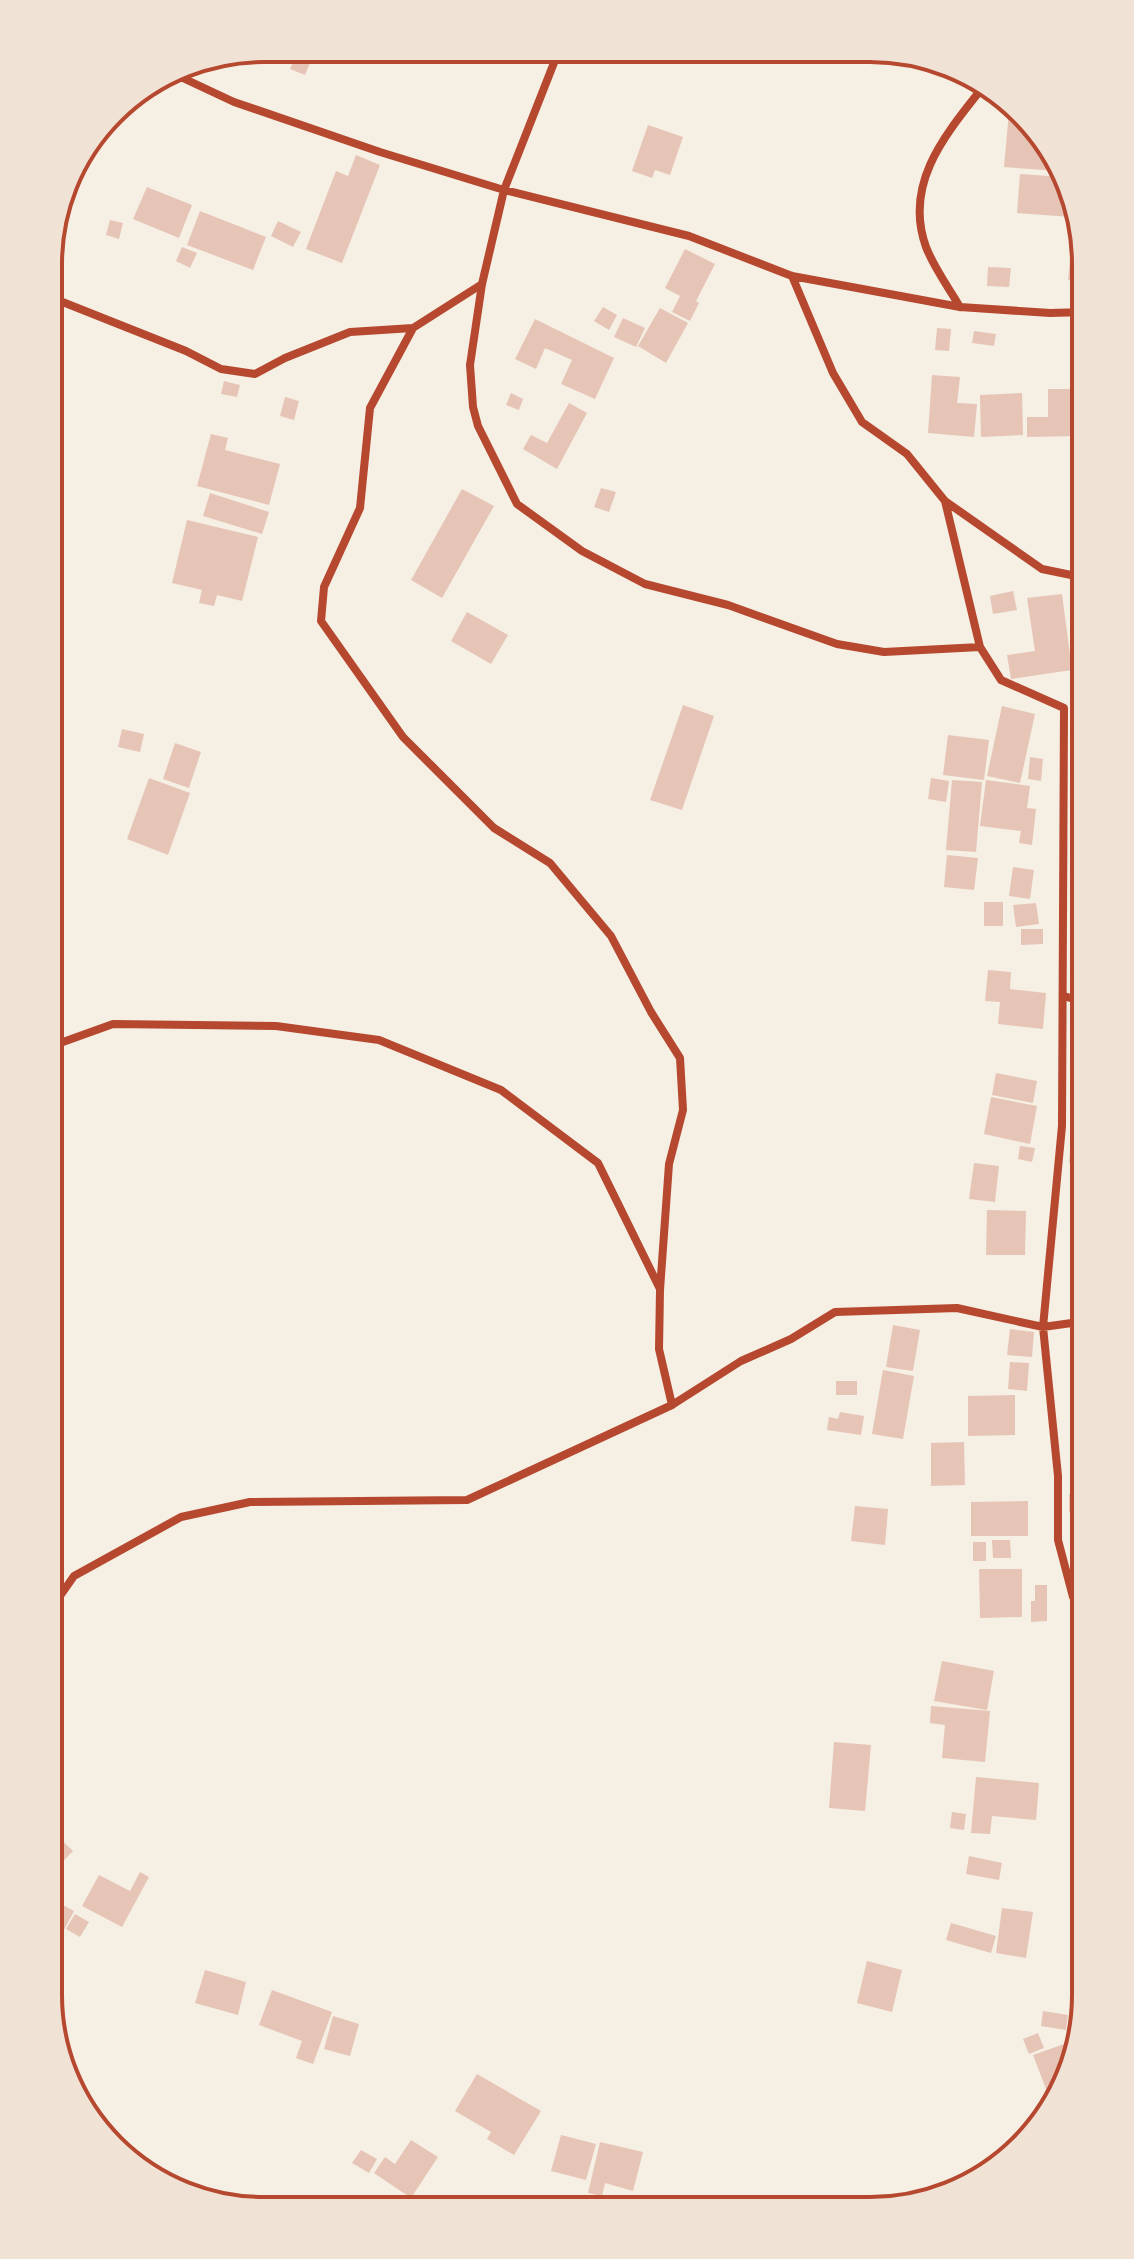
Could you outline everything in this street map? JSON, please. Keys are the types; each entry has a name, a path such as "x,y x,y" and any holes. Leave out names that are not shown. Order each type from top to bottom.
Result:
{"street":[{"path":"554,62 504,190 482,284 470,365 473,407 478,426 517,504 582,551 645,584 741,609 837,644 884,652 980,647"},
{"path":"184,79 234,102 504,190 689,236 792,276 960,307 1072,312"},
{"path":"960,307 926,247 919,204 926,172 946,135 978,94"},
{"path":"792,276 833,373 862,422 907,454 945,501 1042,569 1072,575"},
{"path":"62,302 186,351 221,369 255,374 285,358 350,332 413,328 482,284"},
{"path":"413,328 370,408 360,508 324,587 321,621 403,737 494,828 550,863 611,936 651,1012 680,1058 683,1110 669,1164 660,1290 659,1349 672,1405"},
{"path":"945,501 980,647 1001,680 1064,708 1062,1126 1043,1327 1058,1476 1058,1540 1072,1593"},
{"path":"1064,996 1072,999"},
{"path":"62,1042 113,1024 276,1026 379,1040 501,1090 598,1163 660,1290"},
{"path":"62,1593 74,1576 181,1517 250,1502 467,1500 672,1405 741,1361 791,1339 835,1312 957,1308 1043,1327 1072,1323"}],"building":[{"path":"293,62 310,62 305,75 290,69"},
{"path":"1008,117 1038,152 1048,170 1004,167"},
{"path":"648,125 683,137 670,175 655,170 652,178 632,171"},
{"path":"356,155 380,165 342,263 306,249 336,171 348,176"},
{"path":"1020,174 1051,176 1066,217 1017,213"},
{"path":"147,187 192,205 179,238 133,219"},
{"path":"200,211 266,237 253,270 187,245"},
{"path":"110,220 123,223 119,239 106,235"},
{"path":"278,221 301,232 293,247 271,236"},
{"path":"182,247 197,253 190,268 176,261"},
{"path":"685,249 715,264 696,301 699,303 690,321 672,312 680,296 665,288"},
{"path":"1071,250 1072,280 1068,280"},
{"path":"988,267 1011,268 1009,287 987,286"},
{"path":"603,307 617,315 609,330 594,321"},
{"path":"660,308 688,323 666,363 638,346"},
{"path":"623,318 645,328 636,347 614,337"},
{"path":"535,319 614,358 595,399 561,384 572,360 545,348 536,369 515,359"},
{"path":"937,328 951,329 949,351 935,350"},
{"path":"974,331 996,334 994,346 972,343"},
{"path":"932,375 960,377 957,403 977,404 974,437 928,433"},
{"path":"224,381 240,385 237,397 221,394"},
{"path":"1048,389 1072,389 1072,436 1027,437 1027,417 1048,417"},
{"path":"511,393 523,399 519,410 506,405"},
{"path":"1022,393 1023,435 981,437 980,395"},
{"path":"285,397 299,401 294,420 280,416"},
{"path":"569,403 587,413 557,469 523,449 531,435 547,443"},
{"path":"211,434 228,438 225,450 280,464 269,505 197,486"},
{"path":"601,488 616,492 609,512 594,507"},
{"path":"462,489 494,506 442,598 411,580"},
{"path":"210,493 269,512 262,534 203,516"},
{"path":"187,520 258,537 242,601 217,595 214,606 199,603 202,590 172,583"},
{"path":"1013,591 1017,610 993,614 990,596"},
{"path":"1062,594 1072,670 1011,679 1007,655 1035,651 1027,598"},
{"path":"467,612 508,635 491,664 451,641"},
{"path":"683,705 714,716 682,810 650,800"},
{"path":"1002,706 1035,714 1020,783 987,776"},
{"path":"122,729 144,734 140,752 118,747"},
{"path":"948,735 989,740 984,780 943,775"},
{"path":"175,743 201,752 189,788 163,779"},
{"path":"1030,757 1043,759 1041,781 1028,779"},
{"path":"149,778 190,793 168,855 127,839"},
{"path":"931,778 949,781 946,802 928,799"},
{"path":"952,780 982,782 976,852 946,850"},
{"path":"986,780 1030,786 1027,808 1036,809 1032,845 1019,843 1021,831 980,826"},
{"path":"947,855 978,858 974,890 944,887"},
{"path":"1013,867 1034,870 1030,899 1009,896"},
{"path":"984,902 1003,902 1003,926 984,926"},
{"path":"1036,903 1039,924 1016,927 1013,905"},
{"path":"1021,929 1043,929 1043,944 1021,945"},
{"path":"988,970 1011,972 1010,989 1046,993 1043,1029 998,1024 1000,1002 985,1001"},
{"path":"996,1073 1037,1081 1033,1103 992,1095"},
{"path":"991,1097 1037,1106 1030,1144 984,1134"},
{"path":"1072,1127 1072,1163 1069,1163"},
{"path":"1020,1146 1035,1148 1032,1162 1018,1159"},
{"path":"974,1163 999,1166 995,1202 969,1199"},
{"path":"987,1210 1026,1211 1025,1255 986,1255"},
{"path":"893,1325 920,1330 913,1371 886,1367"},
{"path":"1010,1329 1034,1332 1032,1357 1007,1355"},
{"path":"1010,1362 1029,1363 1027,1391 1008,1389"},
{"path":"883,1370 914,1376 903,1439 872,1434"},
{"path":"836,1381 857,1381 857,1395 836,1395"},
{"path":"1015,1395 1015,1435 968,1436 968,1396"},
{"path":"840,1412 864,1416 861,1435 827,1430 829,1417 838,1419"},
{"path":"964,1442 965,1485 931,1486 931,1443"},
{"path":"1069,1494 1072,1494 1072,1512 1069,1512"},
{"path":"1028,1501 1028,1536 971,1536 971,1502"},
{"path":"855,1506 888,1509 885,1545 851,1541"},
{"path":"992,1540 1010,1540 1011,1558 993,1558"},
{"path":"973,1542 986,1542 986,1561 973,1561"},
{"path":"979,1569 1022,1569 1022,1617 980,1618"},
{"path":"1035,1585 1047,1585 1047,1621 1031,1622"},
{"path":"942,1661 994,1671 987,1710 934,1701"},
{"path":"931,1706 990,1711 985,1762 942,1758 945,1725 930,1723"},
{"path":"834,1742 871,1745 865,1811 829,1808"},
{"path":"976,1777 1039,1783 1036,1820 992,1816 990,1834 971,1833"},
{"path":"952,1812 966,1814 964,1830 950,1828"},
{"path":"62,1840 73,1851 62,1862"},
{"path":"969,1856 1002,1863 999,1880 966,1874"},
{"path":"140,1872 149,1877 122,1927 82,1906 99,1875 130,1891"},
{"path":"62,1905 74,1911 62,1934"},
{"path":"1002,1908 1033,1912 1026,1958 996,1953"},
{"path":"75,1914 89,1922 80,1937 66,1929"},
{"path":"951,1923 996,1936 991,1953 946,1940"},
{"path":"867,1961 902,1970 892,2012 857,2003"},
{"path":"205,1970 246,1982 238,2015 195,2003"},
{"path":"272,1990 332,2012 313,2064 296,2058 302,2041 259,2025"},
{"path":"1043,2011 1068,2015 1066,2030 1041,2026"},
{"path":"333,2016 359,2024 350,2056 324,2049"},
{"path":"1038,2033 1044,2048 1029,2054 1023,2039"},
{"path":"1066,2043 1047,2092 1033,2055"},
{"path":"477,2074 541,2111 514,2155 487,2139 491,2132 455,2111"},
{"path":"561,2135 596,2144 586,2180 551,2171"},
{"path":"411,2140 438,2157 412,2197 374,2173 385,2157 395,2164"},
{"path":"600,2142 643,2152 633,2191 605,2183 602,2196 588,2193"},
{"path":"361,2150 377,2159 369,2173 352,2163"}]}
